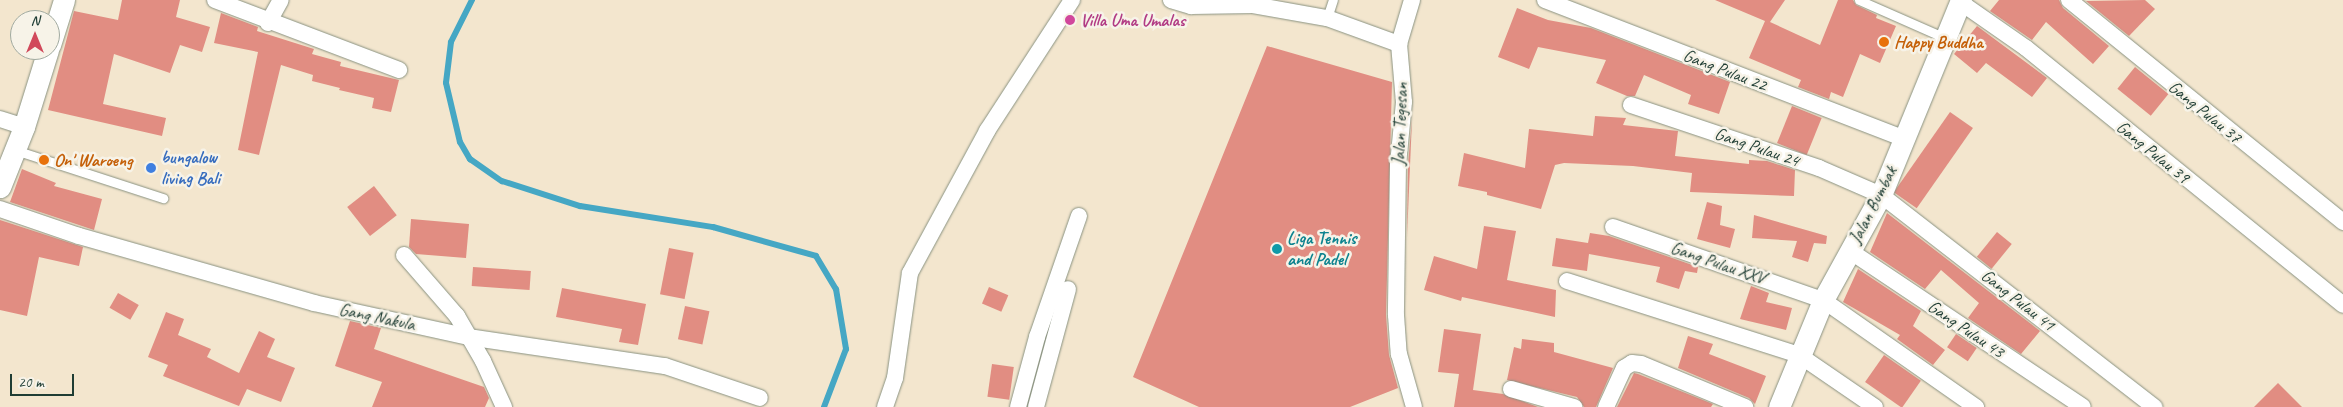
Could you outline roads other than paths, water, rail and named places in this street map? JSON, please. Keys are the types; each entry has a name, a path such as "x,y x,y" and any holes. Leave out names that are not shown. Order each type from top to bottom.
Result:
{"street":[{"path":"60,13 64,0"},
{"path":"215,0 268,23 399,70"},
{"path":"268,23 281,0"},
{"path":"885,407 895,378 910,273 987,131 1072,0"},
{"path":"1171,0 1192,3 1253,5 1327,18 1399,44 1412,0"},
{"name":"Gang Pulau 22","path":"1546,0 1905,139"},
{"name":"Gang Pulau 37","path":"2069,0 2343,222"},
{"name":"Jalan Bumbak","path":"1779,407 1799,354 1823,300 1881,195 1947,39 1960,1"},
{"name":"Gang Pulau 39","path":"1960,1 2026,48 2343,306"},
{"name":"Jalan Tegesan","path":"1399,44 1404,102 1398,164 1396,315 1399,354 1414,407"},
{"path":"0,187 24,127 45,60"},
{"name":"Gang Pulau 24","path":"1631,105 1819,168 1881,195"},
{"path":"0,119 24,127"},
{"name":"Gang Pulau 41","path":"1881,195 2154,407"},
{"name":"Gang Nakula","path":"0,209 79,236 314,303 468,337 665,366 760,398"},
{"path":"1018,407 1036,337 1079,216"},
{"name":"Gang Pulau XXV","path":"1613,227 1823,300 1976,407"},
{"name":"Gang Pulau 43","path":"1850,251 2083,407"},
{"path":"404,256 440,294 468,337 504,407"},
{"path":"1567,281 1799,354 1875,407"},
{"path":"1036,407 1068,289"},
{"path":"1606,407 1624,368 1632,363 1641,364 1745,407"},
{"path":"1511,389 1574,407"}],"lane":[{"path":"1327,18 1333,0"},
{"path":"1859,0 1947,39"},
{"path":"15,150 163,198"}],"waterway":[{"path":"472,0 451,42 446,83 460,142 470,159 502,181 580,206 713,227 816,256 836,289 846,349 824,407"}],"place":[{"name":"Villa Uma Umalas","path":"1070,20"},
{"name":"Happy Buddha","path":"1884,42"},
{"name":"On' Waroeng","path":"44,160"},
{"name":"bungalow living Bali","path":"151,168"},
{"name":"Liga Tennis and Padel","path":"1277,249"}]}
